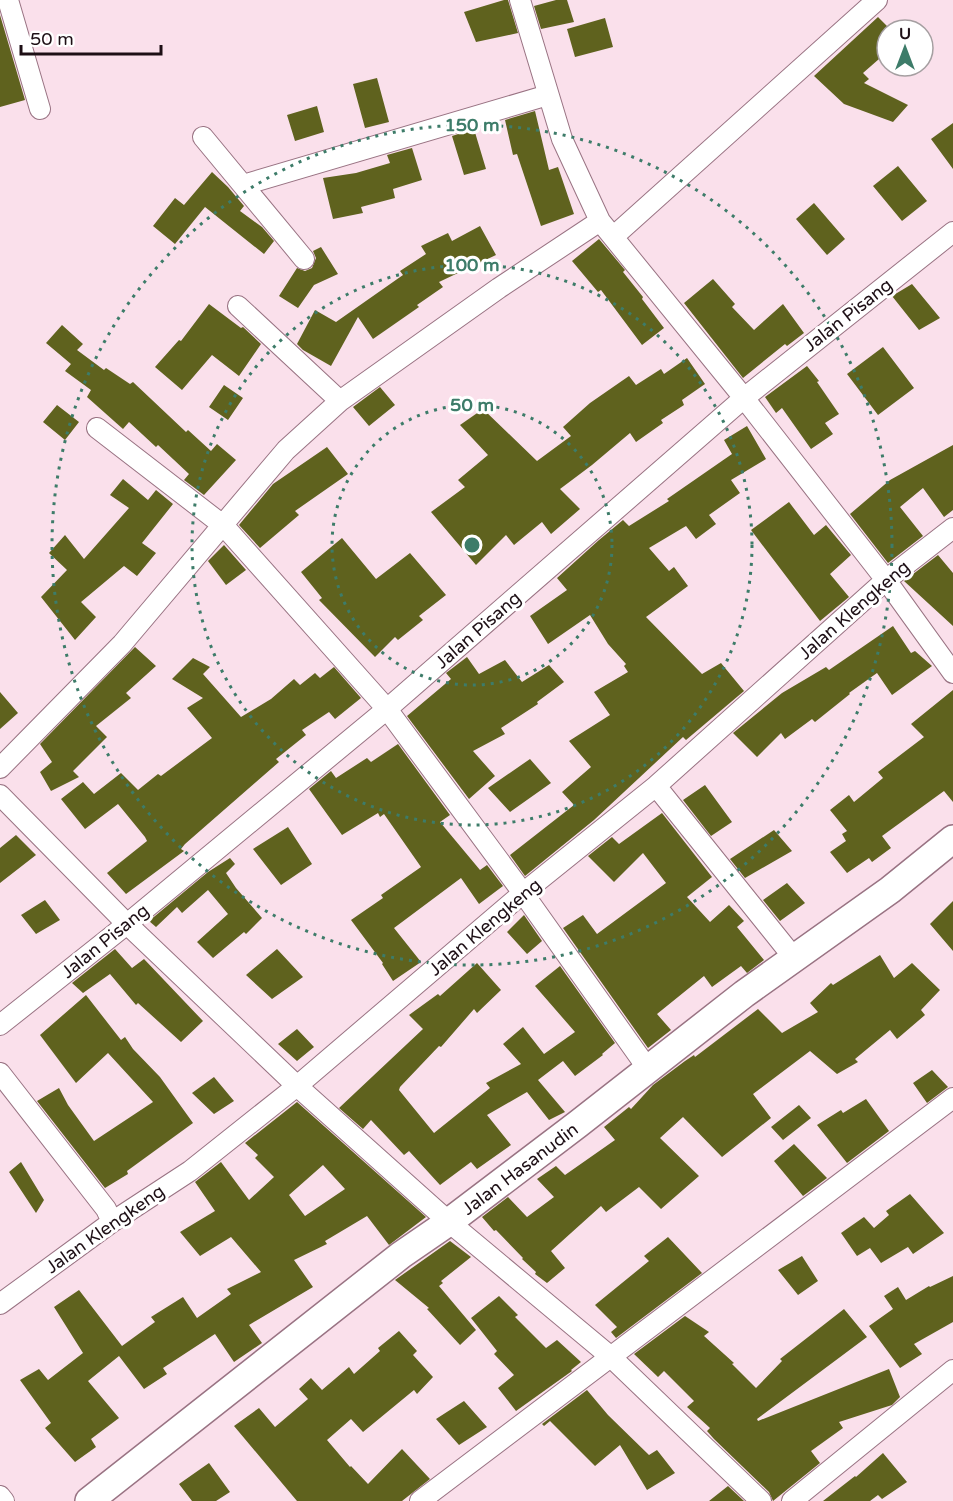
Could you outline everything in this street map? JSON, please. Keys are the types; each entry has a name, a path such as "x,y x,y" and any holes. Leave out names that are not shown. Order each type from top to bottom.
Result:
{"main road":[{"name":"Jalan Hasanudin","path":"89,1501 392,1262 449,1222 744,994 890,890 953,839"}],"street":[{"path":"8,0 40,110"},
{"path":"520,0 562,139 600,221 744,398 886,580 953,673"},
{"path":"613,237 877,0"},
{"path":"243,185 549,95"},
{"path":"203,137 304,259"},
{"path":"0,768 122,644 286,450 340,401 499,288 600,221"},
{"name":"Jalan Pisang","path":"0,1025 127,924 387,709 744,398 953,232"},
{"path":"238,306 340,401"},
{"path":"97,428 224,526 387,709 523,893 648,1069"},
{"name":"Jalan Klengkeng","path":"0,1304 112,1222 190,1171 297,1086 523,893 656,786 886,580 953,528"},
{"path":"656,786 794,958"},
{"path":"0,795 127,924 297,1086 449,1222 610,1358 761,1501"},
{"path":"0,1073 106,1209 112,1222"},
{"path":"420,1501 953,1098"},
{"path":"792,1501 953,1370"},
{"path":"0,1496 4,1501"}],"building":[{"path":"508,0 518,33 476,42 464,12"},
{"path":"556,0 567,0 574,22 541,29 534,6"},
{"path":"0,15 25,100 0,107"},
{"path":"605,18 613,47 575,57 567,29"},
{"path":"875,20 875,62 863,73 869,79 864,83 908,105 893,122 844,104 814,76"},
{"path":"377,78 389,122 365,128 353,84"},
{"path":"317,106 324,132 295,141 287,115"},
{"path":"535,111 549,170 558,167 574,214 541,226 517,154 513,155 505,120"},
{"path":"953,123 953,169 931,139"},
{"path":"474,129 486,169 464,175 452,136"},
{"path":"412,148 422,180 393,189 395,198 361,207 363,213 333,219 323,178 356,173 390,163 387,155"},
{"path":"898,166 927,201 902,221 873,186"},
{"path":"212,172 244,206 240,211 262,227 274,241 264,254 205,207 175,244 153,226 175,198 184,205"},
{"path":"814,203 845,239 827,255 796,219"},
{"path":"480,226 496,255 439,282 443,287 373,339 358,317 331,366 297,344 315,310 336,322 403,275 400,271 426,254 421,246 448,233 452,241"},
{"path":"599,239 625,270 623,272 664,328 642,345 601,290 598,292 572,261"},
{"path":"321,247 338,274 314,285 298,308 279,296 297,268 305,271 312,268 316,258 313,251"},
{"path":"713,279 735,304 732,307 754,330 783,304 804,333 787,346 785,344 743,378 684,303"},
{"path":"912,284 940,318 919,330 892,296"},
{"path":"209,304 241,328 243,327 261,344 239,376 212,355 182,390 155,367 179,340 181,341"},
{"path":"62,325 83,344 77,350 104,370 106,368 130,384 133,382 186,432 188,430 211,451 217,444 236,460 204,495 184,480 189,474 158,445 156,447 129,422 123,429 87,397 91,390 65,371 71,364 46,343"},
{"path":"883,347 914,388 878,415 847,374"},
{"path":"687,358 705,384 682,400 684,405 661,420 663,423 636,442 630,433 560,489 580,509 551,534 542,522 514,545 506,535 476,565 431,512 465,487 458,480 488,455 460,425 483,409 537,461 571,436 563,427 590,403 629,376 636,385 661,369 664,374"},
{"path":"807,366 839,414 825,423 833,434 811,449 782,408 776,413 765,397"},
{"path":"224,385 243,398 228,420 209,407"},
{"path":"380,387 395,405 369,426 353,407"},
{"path":"57,405 79,422 65,440 43,422"},
{"path":"747,426 766,459 731,480 740,493 709,515 716,524 696,539 686,526 649,548 669,571 674,567 688,586 646,617 702,674 721,663 744,691 686,740 683,737 594,820 525,876 510,855 574,805 562,792 591,767 569,741 610,715 594,692 628,672 624,666 626,664 608,644 590,615 548,644 530,616 567,590 557,578 599,540 623,520 629,526 669,501 667,499 732,454 724,440"},
{"path":"953,445 953,510 944,517 923,488 900,507 923,536 888,563 850,514 890,480"},
{"path":"327,447 348,474 295,511 299,515 260,548 239,525 273,484"},
{"path":"123,479 148,500 156,490 173,504 142,543 156,553 137,576 124,566 81,602 96,617 75,640 41,597 67,570 49,553 65,535 84,559 129,508 110,495"},
{"path":"789,502 814,535 826,525 851,555 830,574 849,597 820,621 751,530"},
{"path":"342,538 376,579 410,553 446,595 419,616 423,620 398,640 395,637 375,657 319,600 322,598 301,572"},
{"path":"224,545 246,570 226,585 208,561"},
{"path":"938,555 953,573 953,626 904,581"},
{"path":"893,626 911,653 915,651 932,666 892,695 877,673 815,722 812,719 785,739 781,733 757,757 733,733 782,693 826,667 829,670"},
{"path":"135,647 156,666 126,693 131,698 96,726 107,737 73,771 79,777 51,791 40,772 52,762 40,744"},
{"path":"467,657 479,674 505,660 522,682 549,665 564,682 537,702 538,704 501,728 505,734 473,751 495,776 469,799 407,716 451,679 446,673"},
{"path":"193,658 210,667 203,674 241,717 271,699 294,679 300,685 315,673 320,678 334,667 361,698 335,719 329,712 302,730 306,735 276,759 279,762 185,844 181,849 184,851 126,894 107,873 147,841 145,837 118,804 85,829 61,799 83,782 94,794 121,773 138,790 212,738 187,708 203,698 172,679"},
{"path":"953,690 953,802 944,791 882,836 891,848 872,862 869,858 847,873 830,852 846,841 842,834 847,831 830,810 849,795 854,802 883,778 878,772 924,737 911,724"},
{"path":"0,692 18,713 0,729"},
{"path":"398,744 450,815 440,822 480,870 487,865 503,886 479,904 461,878 394,928 421,962 393,981 383,963 351,920 383,898 381,895 421,867 384,814 380,817 378,813 342,835 309,789 331,771 336,778 367,758 371,762"},
{"path":"530,759 551,783 510,812 488,788"},
{"path":"705,785 732,822 711,836 683,800"},
{"path":"662,813 712,877 687,897 710,922 729,905 744,921 737,927 764,960 747,973 741,966 712,987 704,976 657,1014 671,1030 648,1048 563,928 583,915 597,934 666,883 643,853 614,882 588,856 612,837 619,844"},
{"path":"288,827 312,864 281,885 253,849"},
{"path":"774,830 792,851 745,878 730,859"},
{"path":"16,835 36,855 0,883 0,848"},
{"path":"230,858 235,864 226,873 262,918 246,934 244,932 213,958 197,942 228,914 208,890 182,913 177,907 156,927 149,921 208,872"},
{"path":"787,883 805,903 780,921 763,900"},
{"path":"45,900 60,920 36,934 21,915"},
{"path":"953,901 953,951 930,924"},
{"path":"524,915 542,941 527,954 507,932"},
{"path":"115,949 132,968 144,959 203,1021 181,1042 138,1003 136,1005 110,974 83,993 72,983"},
{"path":"277,949 303,977 272,999 246,975"},
{"path":"880,955 894,978 912,963 940,990 921,1010 925,1015 897,1039 890,1030 855,1059 858,1062 837,1074 810,1051 753,1094 771,1118 722,1157 683,1117 660,1138 699,1176 661,1209 639,1187 606,1212 601,1206 551,1251 565,1268 547,1283 535,1274 536,1272 523,1258 482,1217 508,1197 527,1217 554,1197 537,1179 556,1166 565,1175 615,1140 604,1127 629,1107 631,1109 653,1085 685,1061 694,1055 695,1057 758,1009 782,1033 818,1012 810,1003 831,983 833,985"},
{"path":"477,963 501,990 477,1013 474,1009 399,1090 434,1133 490,1088 486,1083 521,1064 503,1044 523,1027 544,1054 575,1032 535,986 560,966 615,1043 575,1076 563,1061 538,1080 565,1112 549,1120 527,1092 487,1115 511,1145 477,1169 471,1162 440,1185 409,1151 404,1155 371,1120 363,1129 339,1108 423,1029 409,1015 438,994 440,996"},
{"path":"86,995 121,1040 125,1037 133,1049 160,1077 193,1123 127,1171 128,1174 105,1188 37,1101 59,1088 68,1105 94,1141 153,1102 108,1053 76,1083 40,1035"},
{"path":"297,1029 314,1047 297,1061 278,1044"},
{"path":"932,1070 948,1087 927,1103 913,1083"},
{"path":"214,1077 234,1101 214,1114 192,1093"},
{"path":"866,1099 889,1131 847,1163 817,1125 841,1110 843,1113"},
{"path":"297,1102 426,1217 389,1245 367,1216 325,1241 327,1244 294,1260 313,1287 249,1325 262,1343 234,1362 215,1334 163,1368 167,1374 144,1389 119,1356 88,1381 119,1418 91,1439 96,1447 75,1462 45,1428 51,1423 20,1380 39,1369 48,1380 83,1353 54,1307 79,1290 122,1346 155,1322 151,1317 183,1297 197,1318 231,1294 227,1289 261,1272 231,1237 200,1256 180,1232 215,1211 195,1182 221,1162 249,1200 274,1177 255,1158 258,1155 245,1143","holes":["323,1165 345,1189 305,1216 289,1195"]},
{"path":"799,1105 811,1118 783,1140 771,1127"},
{"path":"794,1144 827,1178 803,1196 774,1161"},
{"path":"21,1162 44,1200 36,1213 9,1172"},
{"path":"910,1194 944,1233 913,1254 908,1247 881,1263 870,1248 857,1256 841,1233 864,1217 874,1228 889,1215 886,1211"},
{"path":"668,1237 702,1273 616,1338 611,1332 617,1327 595,1305 649,1261 644,1256"},
{"path":"450,1241 471,1257 441,1281 443,1283 439,1286 476,1330 460,1345 427,1309 429,1308 395,1280"},
{"path":"802,1256 818,1281 798,1295 778,1270"},
{"path":"953,1276 953,1322 914,1344 922,1354 900,1368 869,1326 893,1309 884,1296 898,1287 906,1300 929,1286"},
{"path":"499,1296 518,1315 515,1317 546,1348 557,1340 581,1362 516,1411 498,1388 514,1375 494,1354 497,1351 471,1318"},
{"path":"844,1309 867,1337 757,1419 758,1421 889,1369 900,1397 892,1405 839,1422 843,1428 811,1451 820,1463 773,1501 769,1492 714,1439 707,1431 710,1428 687,1407 694,1401 664,1371 658,1377 634,1354 685,1316 709,1332 704,1336 734,1363 732,1364 756,1388 782,1361 780,1359"},
{"path":"399,1331 417,1351 413,1355 433,1377 417,1394 414,1390 363,1432 351,1419 327,1440 368,1484 402,1449 430,1479 402,1501 297,1501 234,1426 259,1408 275,1427 308,1399 299,1389 311,1378 322,1390 349,1367 354,1374 380,1351 378,1348"},
{"path":"587,1390 608,1415 649,1455 657,1450 675,1473 647,1490 620,1445 595,1466 550,1421 544,1426 542,1424"},
{"path":"464,1401 487,1427 459,1445 436,1419"},
{"path":"883,1453 907,1482 882,1499 878,1495 870,1501 823,1501 856,1477"},
{"path":"209,1463 230,1492 216,1501 192,1501 179,1484"},
{"path":"728,1486 744,1501 709,1501"}]}
